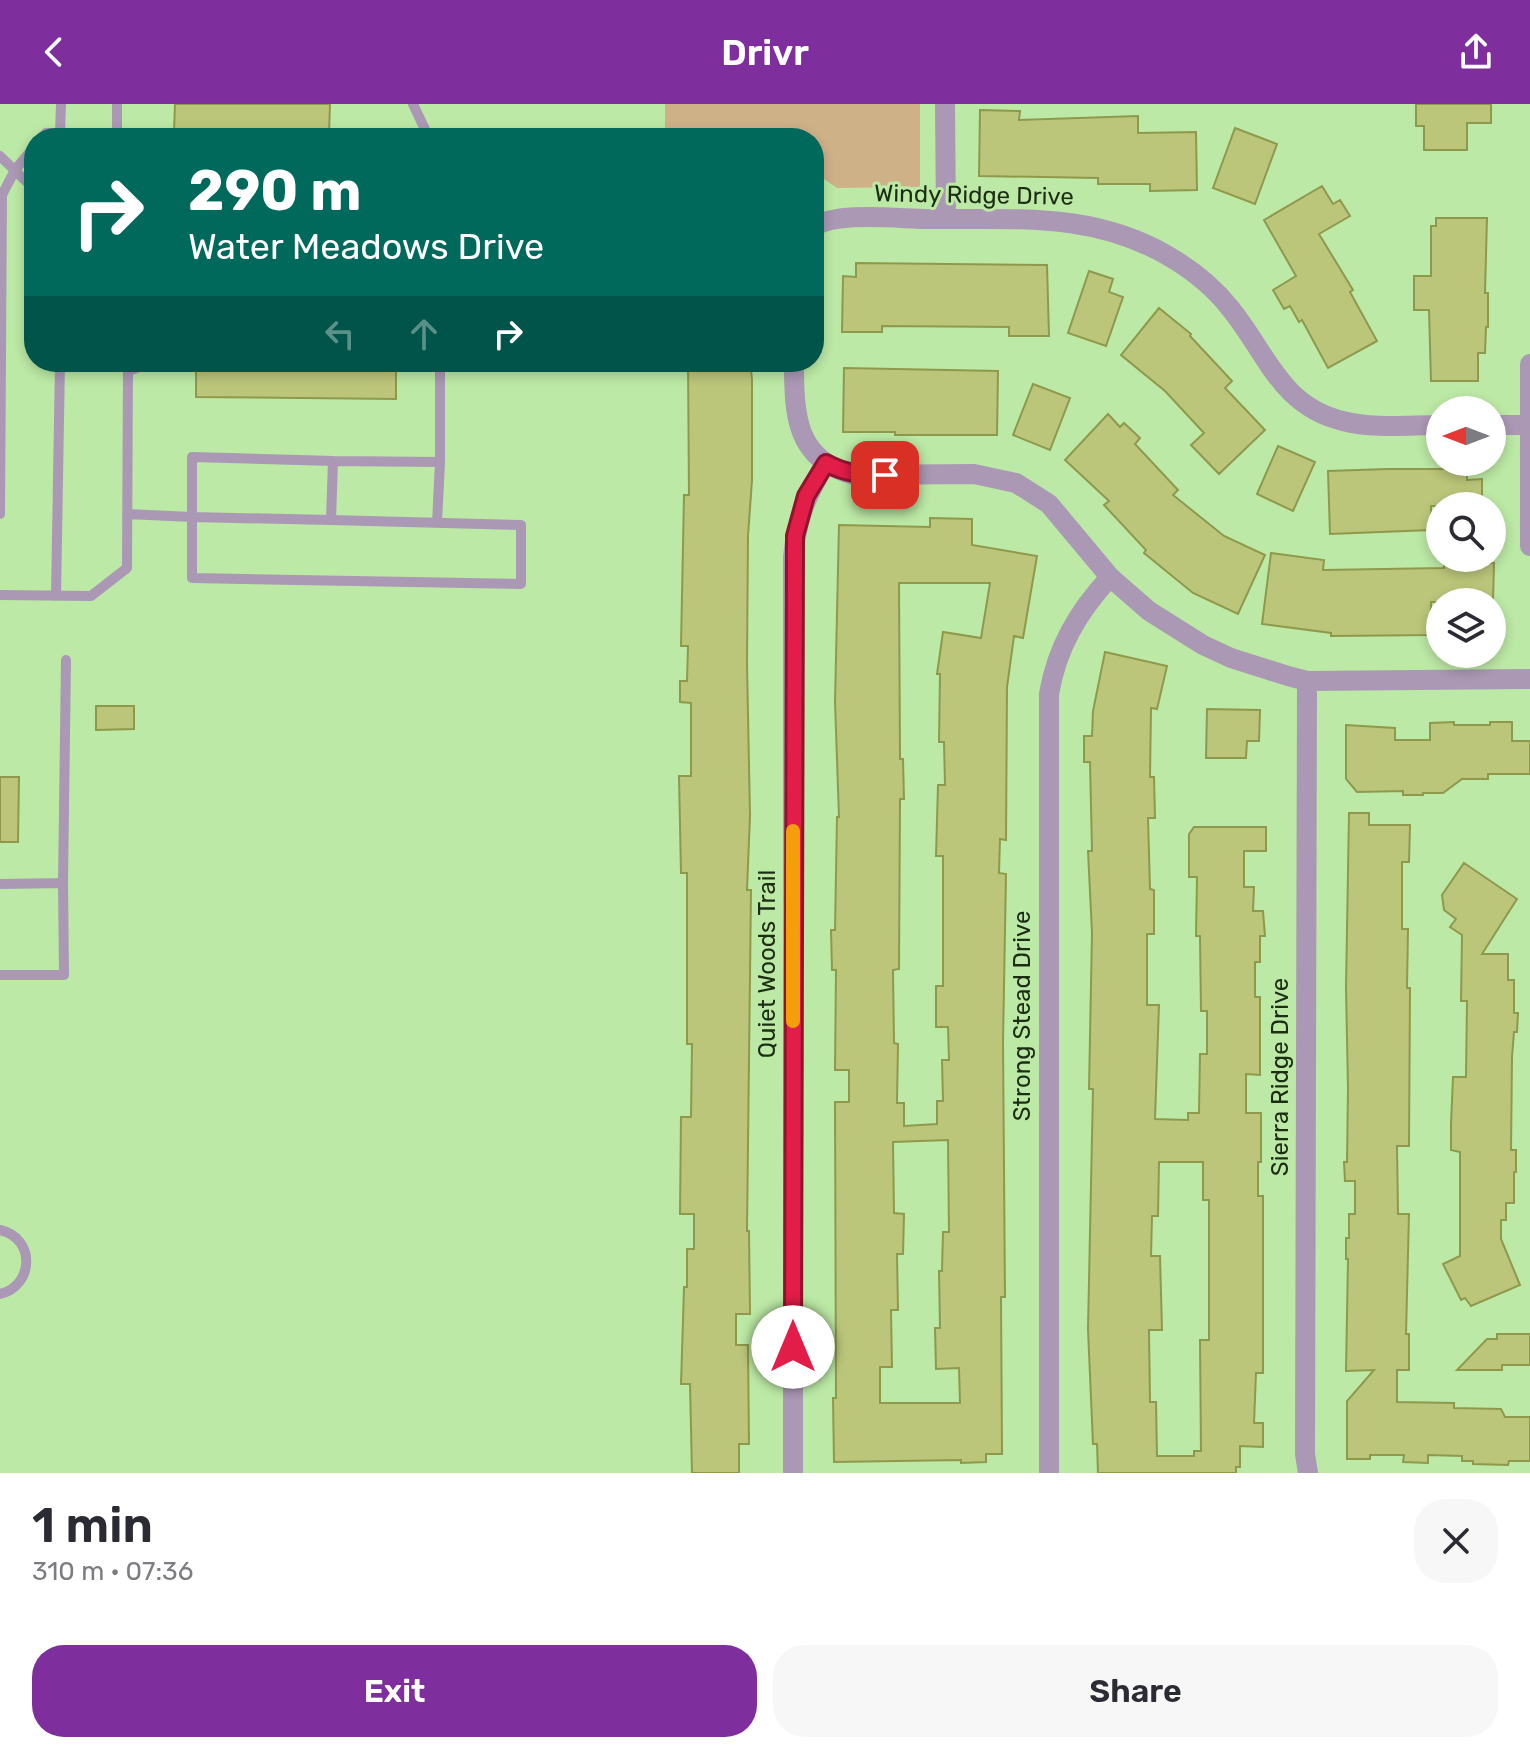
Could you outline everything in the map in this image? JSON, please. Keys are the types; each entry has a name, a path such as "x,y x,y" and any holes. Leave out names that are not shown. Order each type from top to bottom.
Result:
{"street":[{"path":"945,104 946,219"},
{"name":"Windy Ridge Drive","path":"824,222 837,219 1062,220 1128,236 1173,259 1216,292 1231,309 1281,384 1303,404 1329,417 1358,425 1426,425"},
{"path":"1530,364 1530,546"},
{"path":"794,372 796,419 812,452 826,463 855,475 974,474 1016,483 1049,504 1110,577 1149,611 1203,645 1231,658 1307,681 1530,679"},
{"path":"1506,425 1530,425"},
{"name":"Quiet Woods Trail","path":"793,1473 793,557 799,515 806,496 826,463"},
{"name":"Strong Stead Drive","path":"1049,1473 1047,715 1052,674 1063,643 1083,609 1110,577"},
{"name":"Sierra Ridge Drive","path":"1307,681 1305,1454 1308,1473"}],"lane":[{"path":"60,128 61,104"},
{"path":"117,104 117,128"},
{"path":"413,104 424,128"},
{"path":"0,156 24,179"},
{"path":"0,514 2,195 24,159"},
{"path":"56,596 60,372"},
{"path":"0,595 91,596 127,568 128,372"},
{"path":"437,523 440,372"},
{"path":"127,514 192,517 521,525 521,584 192,578 192,517 192,457 440,462"},
{"path":"331,520 333,461"},
{"path":"0,975 64,975 66,660"},
{"path":"0,884 63,883"},
{"path":"0,1230 22,1244 27,1264 20,1283 0,1294"}],"shaded area":[{"path":"665,104 920,104 920,187 837,188 824,179 824,128 665,128"}],"building":[{"path":"175,104 330,104 329,128 174,128"},
{"path":"1416,104 1491,104 1491,123 1467,123 1467,150 1424,150 1424,126 1416,126"},
{"path":"980,110 1020,111 1019,120 1138,116 1138,133 1196,132 1197,190 1150,191 1150,184 1098,184 1098,178 979,176"},
{"path":"1235,128 1277,144 1255,204 1213,188"},
{"path":"1322,186 1333,204 1340,200 1350,216 1319,234 1353,290 1350,292 1377,341 1328,368 1302,320 1299,322 1290,306 1284,309 1273,290 1296,276 1264,220"},
{"path":"1436,218 1487,218 1485,293 1488,293 1488,327 1485,353 1478,353 1478,381 1431,381 1429,310 1414,310 1414,276 1431,276 1431,226 1436,226"},
{"path":"856,263 1047,265 1049,336 1009,336 1009,327 882,326 882,332 842,332 843,276 856,277"},
{"path":"1089,271 1113,279 1109,292 1123,297 1106,346 1068,333"},
{"path":"1159,308 1191,334 1232,381 1225,388 1265,430 1219,474 1191,445 1204,433 1165,391 1121,355"},
{"path":"844,368 998,371 997,435 843,432"},
{"path":"196,372 396,372 396,399 196,397"},
{"path":"688,372 751,372 747,663 750,816 747,890 751,890 747,1231 750,1314 736,1314 736,1345 748,1345 749,1444 739,1444 739,1473 692,1473 690,1384 681,1384 687,1249 694,1249 694,1214 680,1214 681,1117 691,1117 692,1044 687,1044 687,873 681,873 679,776 691,776 691,703 680,702 680,681 687,681 688,646 681,646 684,495 689,495"},
{"path":"1033,384 1070,398 1050,450 1013,435"},
{"path":"1108,414 1120,427 1124,423 1140,438 1135,444 1178,490 1173,495 1224,536 1265,555 1238,614 1193,593 1144,553 1146,550 1104,505 1109,501 1065,460"},
{"path":"1278,446 1315,462 1293,511 1257,494"},
{"path":"1426,469 1426,476 1482,479 1482,492 1426,492 1426,530 1330,534 1328,471"},
{"path":"930,518 972,519 972,545 1037,556 1023,638 1014,636 1007,687 1006,840 1000,839 999,873 1006,874 1002,1454 986,1454 986,1462 834,1462 835,1102 849,1102 849,1070 835,1070 836,970 832,970 831,930 835,930 839,817 835,702 839,525 930,527","holes":["899,583 990,583 981,638 943,632 937,674 940,674 939,742 944,742 945,785 938,785 936,856 943,856 943,986 936,986 936,1027 948,1027 949,1060 942,1060 943,1101 937,1101 937,1124 904,1126 904,1103 897,1103 898,1044 894,1043 893,970 899,969 900,799 904,799 903,759 900,759","948,1140 949,1232 943,1232 942,1271 939,1271 940,1328 935,1328 936,1369 959,1368 960,1403 880,1403 880,1367 892,1367 891,1310 898,1310 897,1254 903,1254 904,1214 894,1213 893,1142"]},
{"path":"1271,553 1324,560 1323,570 1426,568 1426,572 1494,572 1493,588 1426,588 1426,635 1331,636 1331,633 1262,624"},
{"path":"1105,652 1167,666 1157,709 1151,708 1150,777 1154,777 1155,818 1148,818 1154,934 1147,934 1147,1005 1159,1005 1155,1119 1188,1120 1188,1113 1199,1113 1200,1054 1207,1054 1207,1011 1201,1011 1200,936 1196,936 1197,877 1189,877 1189,834 1194,827 1266,827 1266,851 1244,851 1244,887 1254,887 1253,911 1263,911 1265,936 1260,936 1260,962 1255,962 1255,997 1260,997 1260,1075 1246,1074 1246,1113 1261,1113 1258,1196 1263,1196 1263,1373 1256,1373 1254,1423 1263,1423 1263,1447 1240,1446 1240,1467 1236,1467 1236,1473 1098,1473 1097,1444 1093,1444 1088,1329 1093,1089 1089,1089 1092,933 1088,851 1092,851 1090,762 1084,762 1084,736 1092,736 1093,711","holes":["1159,1162 1203,1162 1203,1200 1209,1200 1209,1340 1200,1340 1201,1451 1194,1451 1194,1456 1157,1456 1156,1402 1150,1402 1149,1330 1162,1330 1160,1256 1151,1256 1152,1216 1158,1216"]},
{"path":"96,706 134,706 134,729 96,730"},
{"path":"1207,709 1260,710 1259,741 1247,741 1246,758 1206,758"},
{"path":"1454,722 1454,725 1490,725 1490,722 1512,722 1512,741 1530,741 1530,774 1488,774 1488,779 1462,779 1443,793 1423,795 1403,795 1403,791 1357,792 1346,779 1346,725 1395,728 1395,740 1430,740 1430,723"},
{"path":"0,777 19,777 18,842 0,842"},
{"path":"1349,813 1369,813 1369,825 1410,825 1409,862 1402,862 1402,929 1408,929 1407,988 1410,988 1409,1146 1397,1146 1398,1214 1409,1214 1406,1334 1409,1334 1409,1370 1397,1370 1397,1402 1454,1403 1454,1408 1501,1409 1505,1417 1530,1417 1530,1461 1509,1461 1508,1465 1473,1464 1473,1461 1462,1461 1462,1456 1428,1455 1428,1463 1403,1462 1404,1455 1347,1459 1347,1401 1374,1370 1346,1371 1346,1238 1349,1238 1349,1214 1355,1214 1355,1181 1345,1181 1344,1162 1347,1162"},
{"path":"1464,863 1517,899 1482,954 1508,954 1508,980 1514,980 1514,1013 1518,1013 1512,1057 1511,1150 1516,1150 1514,1203 1506,1203 1506,1220 1501,1220 1501,1239 1520,1285 1471,1306 1465,1298 1461,1300 1443,1264 1460,1256 1460,1152 1451,1150 1451,1124 1453,1077 1466,1077 1467,1001 1461,1001 1462,935 1450,927 1456,919 1444,910 1442,895"},
{"path":"1497,1334 1530,1334 1530,1365 1502,1365 1502,1370 1457,1370 1487,1339 1497,1339"}],"slow traffic":[{"path":"793,831 793,1021"}],"route":[{"path":"793,1347 795,536 806,496 826,463 855,475 885,475"}]}
